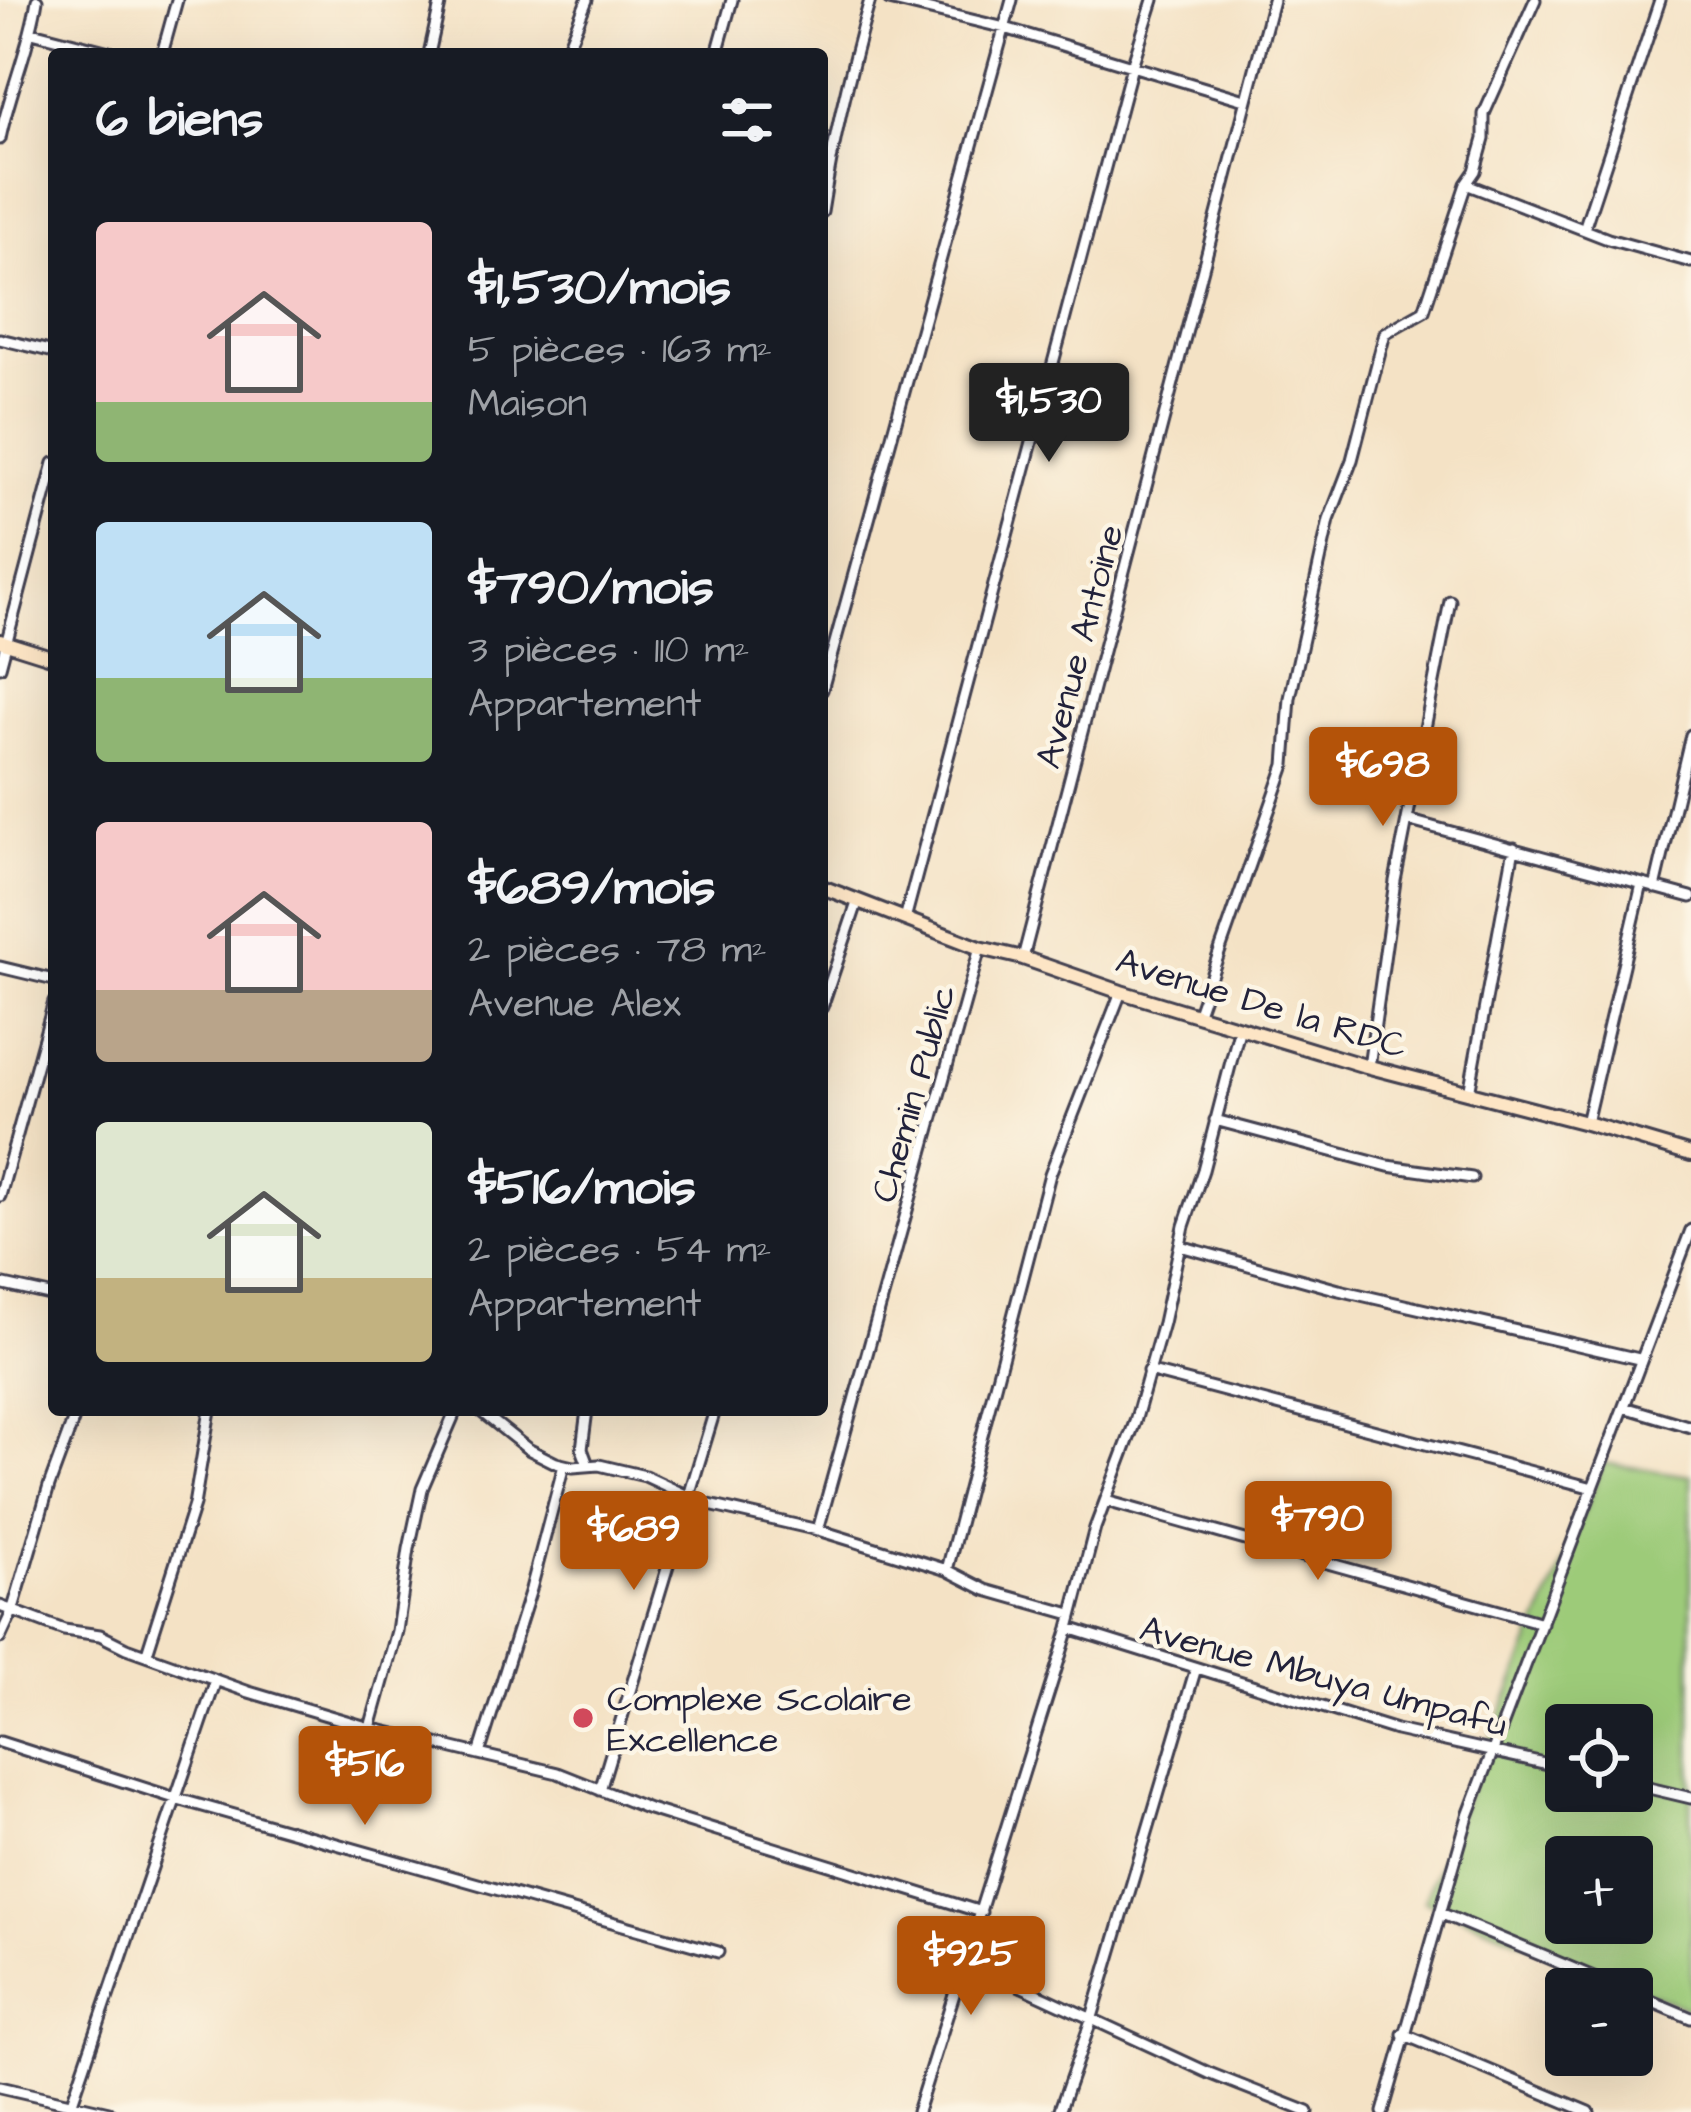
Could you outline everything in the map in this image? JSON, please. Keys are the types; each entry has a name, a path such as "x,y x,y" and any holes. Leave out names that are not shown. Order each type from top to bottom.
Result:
{"street":[{"path":"0,139 5,104 32,32 37,0"},
{"path":"164,48 176,0"},
{"path":"430,48 441,0"},
{"path":"567,48 587,0"},
{"path":"719,48 731,0"},
{"path":"828,169 870,0"},
{"path":"889,0 1005,28 1245,100"},
{"path":"828,668 1012,0"},
{"path":"905,919 1153,0"},
{"name":"Avenue Antoine","path":"1023,958 1273,0"},
{"path":"1198,1013 1282,777 1290,698 1329,520 1352,460 1384,333 1424,311 1466,184 1475,171 1484,139 1484,114 1535,0"},
{"path":"1584,230 1660,0"},
{"path":"32,32 94,48"},
{"path":"1466,184 1584,230 1691,262"},
{"path":"0,339 48,351"},
{"path":"0,667 48,484"},
{"path":"1369,1066 1408,820 1450,601"},
{"path":"3,642 48,656"},
{"path":"1655,888 1691,735"},
{"path":"1408,820 1691,897"},
{"path":"1469,1093 1514,848"},
{"path":"1586,1123 1642,884"},
{"name":"Avenue De la RDC","path":"828,890 980,948 1121,992 1691,1154"},
{"path":"828,988 857,903"},
{"name":"Chemin Public","path":"818,1530 980,948"},
{"path":"0,967 48,979"},
{"path":"947,1570 1050,1174 1121,992"},
{"path":"0,1196 48,1024"},
{"path":"917,2112 1106,1501 1136,1422 1241,1026"},
{"path":"1215,1120 1388,1166 1472,1178"},
{"path":"1383,2112 1468,1816 1691,1230"},
{"path":"1180,1246 1339,1290 1639,1359"},
{"path":"0,1284 48,1295"},
{"path":"1148,1371 1593,1488"},
{"path":"1624,1407 1691,1426"},
{"path":"0,1638 75,1416"},
{"path":"146,1653 194,1504 209,1416"},
{"path":"370,1728 397,1631 422,1489 453,1416"},
{"path":"487,1416 528,1449 564,1466 588,1465 644,1476 705,1504 818,1530 947,1570 986,1590 1071,1614"},
{"path":"586,1416 582,1448 588,1465"},
{"path":"599,1790 713,1416"},
{"path":"479,1754 564,1466"},
{"path":"1106,1501 1543,1622"},
{"path":"0,1606 64,1630 100,1635 216,1680 370,1728 558,1773 649,1809 982,1912"},
{"name":"Avenue Mbuya Umpafu","path":"1069,1628 1396,1730 1545,1763"},
{"path":"1059,2112 1092,2019 1196,1669"},
{"path":"71,2105 216,1680"},
{"path":"0,1742 178,1799 718,1952"},
{"path":"1653,1789 1691,1798"},
{"path":"1440,1913 1572,1968"},
{"path":"966,1961 1272,2106 1309,2112"},
{"path":"1653,2002 1691,2018"},
{"path":"1403,2034 1589,2112"},
{"path":"0,2087 110,2112"}],"green space":[{"path":"1604,1463 1691,1476 1691,2010 1653,1994 1653,1968 1588,1968 1424,1901"}],"place":[{"name":"Complexe Scolaire Excellence","path":"583,1718"}]}
